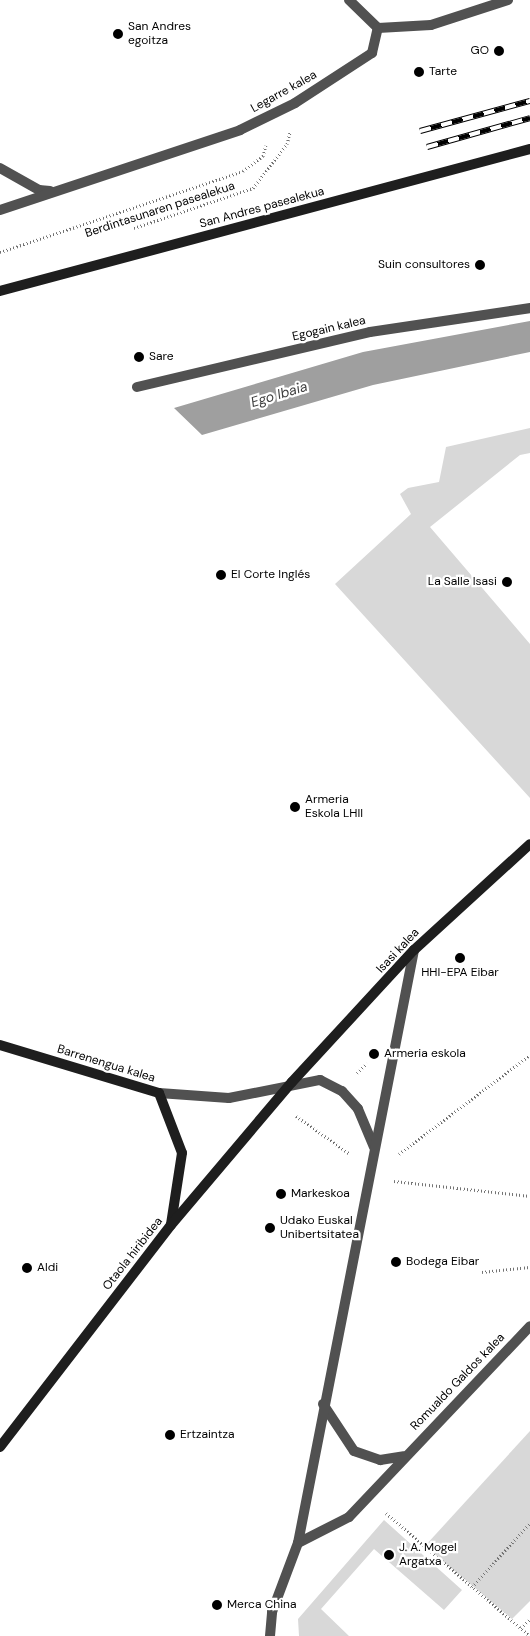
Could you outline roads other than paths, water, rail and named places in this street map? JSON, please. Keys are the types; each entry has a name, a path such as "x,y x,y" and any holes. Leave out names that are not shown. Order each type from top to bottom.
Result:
{"street":[{"path":"349,0 378,28 431,25 508,0"},
{"name":"Legarre kalea","path":"0,210 51,191 148,164 264,119 372,54 378,28"},
{"name":"San Andres pasealekua","path":"0,291 530,150"},
{"path":"0,168 39,190 51,191"},
{"name":"Egogain kalea","path":"137,388 370,332 530,308"},
{"name":"Isasi kalea","path":"292,1082 414,950 530,844"},
{"path":"270,1636 272,1612 298,1543 323,1404 414,950"},
{"name":"Barrenengua kalea","path":"0,1045 159,1093 182,1153 170,1225"},
{"path":"159,1093 229,1098 292,1082 320,1080 342,1091 358,1109 374,1148"},
{"name":"Otaola hiribidea","path":"0,1447 170,1225 292,1082"},
{"name":"Romualdo Galdos kalea","path":"298,1543 349,1517 404,1456 530,1326"},
{"path":"323,1404 354,1451 380,1460 404,1456"}],"water":[{"name":"Ego Ibaia","path":"530,321 530,352 373,385 202,435 174,408 363,352"}],"railway":[{"path":"420,131 530,101"},
{"path":"427,147 530,118"}],"place":[{"name":"San Andres egoitza","path":"118,34"},
{"name":"GO","path":"499,51"},
{"name":"Tarte","path":"419,72"},
{"name":"Suin consultores","path":"480,265"},
{"name":"Sare","path":"139,357"},
{"name":"El Corte Inglés","path":"221,575"},
{"name":"La Salle Isasi","path":"507,582"},
{"name":"Armeria Eskola LHII","path":"295,807"},
{"name":"HHI-EPA Eibar","path":"460,958"},
{"name":"Armeria eskola","path":"374,1054"},
{"name":"Markeskoa","path":"281,1194"},
{"name":"Udako Euskal Unibertsitatea","path":"270,1228"},
{"name":"Bodega Eibar","path":"396,1262"},
{"name":"Aldi","path":"27,1268"},
{"name":"Ertzaintza","path":"170,1435"},
{"name":"J. A. Mogel Argatxa","path":"389,1555"},
{"name":"Merca China","path":"217,1605"}]}
